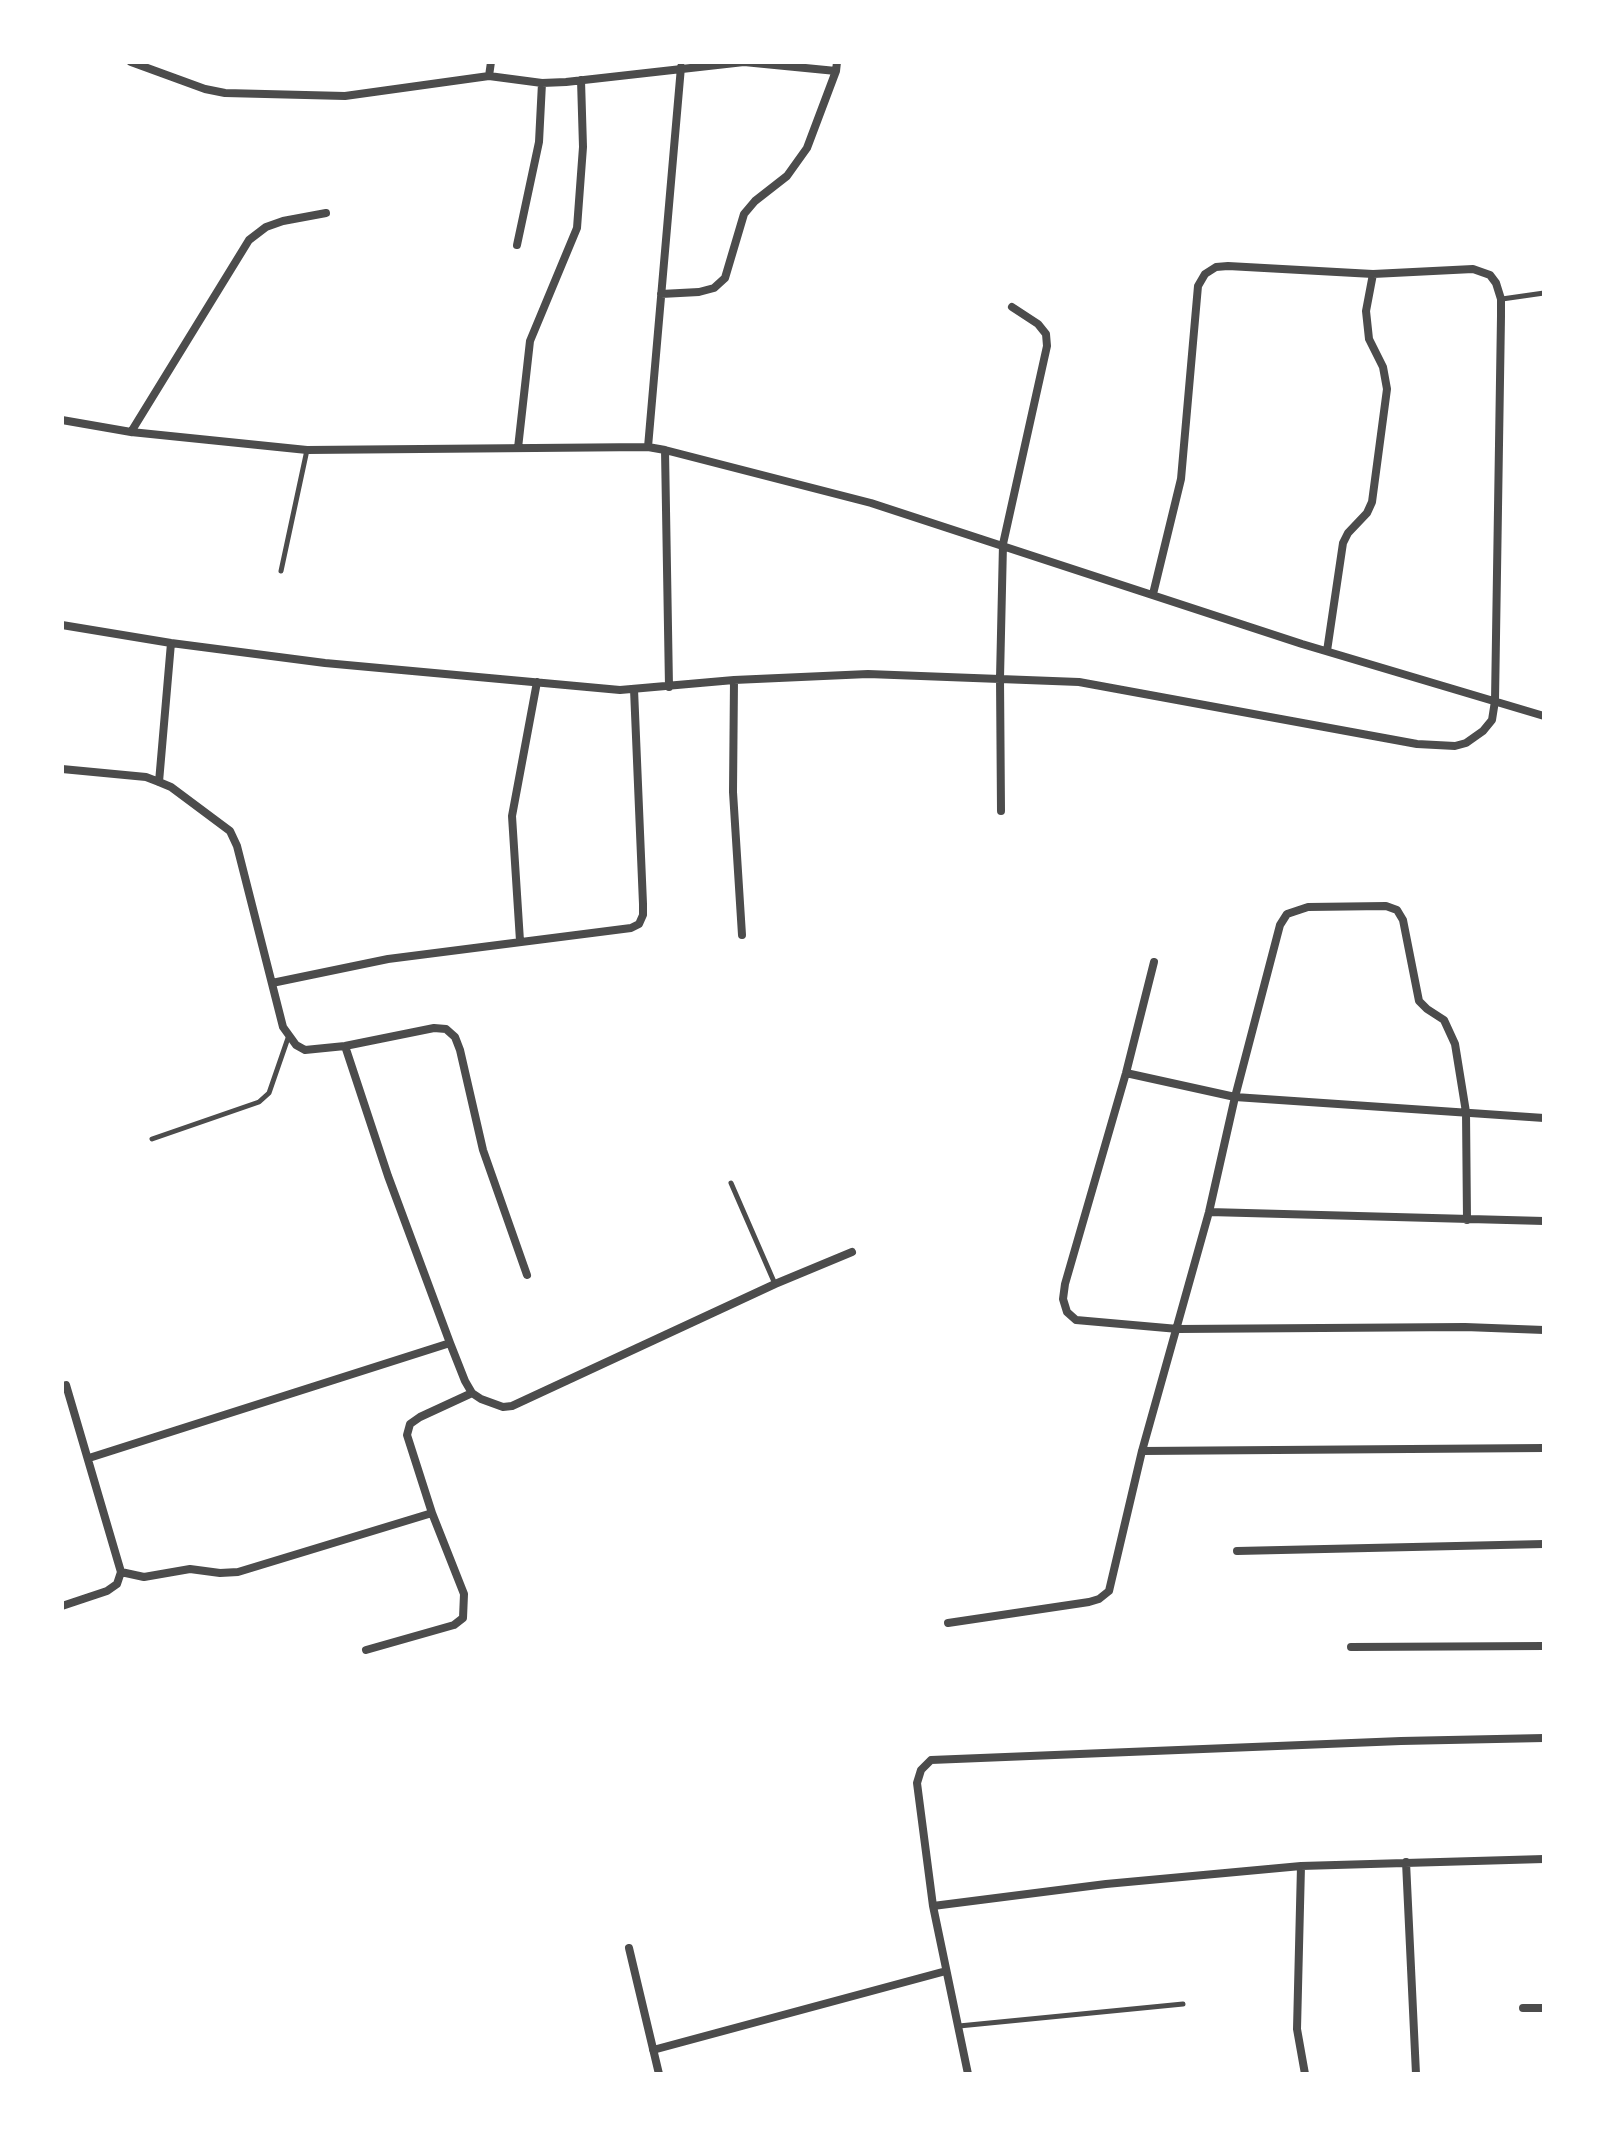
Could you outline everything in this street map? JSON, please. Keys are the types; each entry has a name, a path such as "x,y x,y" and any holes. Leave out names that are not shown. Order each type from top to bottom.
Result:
{"street":[{"path":"131,62 205,89 225,93 362,96 489,76 542,83 744,62 837,66 800,162 744,214 725,278 714,288 699,292 661,294"},
{"path":"489,76 491,62"},
{"path":"648,447 681,67"},
{"path":"518,448 530,341 577,228 583,147 581,80"},
{"path":"517,245 539,142 542,83"},
{"path":"131,432 249,240 266,227 283,221 326,213"},
{"path":"62,625 325,663 620,690 734,680 868,674 1096,684 1417,744 1455,746 1466,743 1483,731 1492,720 1495,701 1501,299 1490,275 1473,269 1373,274 1228,266 1216,267 1205,274 1198,286 1181,479 1153,594"},
{"path":"1327,651 1343,543 1372,502 1387,389 1383,367 1369,339 1367,327 1366,311 1373,274"},
{"path":"1001,811 1003,544 1047,346 1046,334 1038,324 1012,307"},
{"path":"62,420 131,432 307,450 648,447 665,450 871,503 1327,651 1542,715 1544,705"},
{"path":"665,450 669,687"},
{"path":"159,782 171,643"},
{"path":"734,680 733,792 742,935"},
{"path":"520,941 512,816 537,682"},
{"path":"272,983 388,959 631,928 639,924 643,915 634,689"},
{"path":"62,769 146,777 171,787 230,831 237,846 283,1027 288,1038 305,1050 345,1046 434,1028 446,1029 455,1037 486,1160 527,1275"},
{"path":"948,1623 1089,1602 1109,1591 1142,1451 1209,1212 1280,925 1287,914 1308,907 1386,906 1397,910 1403,920 1419,1001 1444,1020 1451,1031 1466,1112 1467,1220"},
{"path":"1154,962 1126,1073 1065,1284 1063,1299 1067,1312 1076,1320 1178,1329 1465,1327 1544,1330"},
{"path":"345,1046 388,1176 450,1343 472,1393 481,1399 503,1407 512,1406 775,1284 852,1252"},
{"path":"1126,1073 1235,1097 1544,1118"},
{"path":"1209,1212 1544,1221"},
{"path":"89,1458 450,1343"},
{"path":"62,1606 107,1591 117,1584 121,1572 66,1385"},
{"path":"366,1650 454,1625 463,1618 464,1594 432,1513 407,1435 410,1424 420,1417 472,1393"},
{"path":"1142,1451 1544,1448"},
{"path":"121,1572 144,1577 190,1569 238,1572 432,1513"},
{"path":"1237,1551 1544,1544"},
{"path":"1351,1647 1544,1646"},
{"path":"968,2074 933,1906 917,1783 921,1770 931,1760 1544,1738"},
{"path":"933,1906 1106,1884 1301,1866 1544,1859"},
{"path":"1406,1862 1416,2074"},
{"path":"1301,1866 1297,2029 1305,2074"},
{"path":"629,1948 659,2074"},
{"path":"653,2050 946,1971"},
{"path":"1523,2008 1544,2008"}],"lane":[{"path":"1501,299 1544,293"},
{"path":"281,571 307,450"},
{"path":"152,1139 259,1102 269,1093 288,1038"},
{"path":"731,1183 775,1284"},
{"path":"959,2026 1183,2004"}]}
